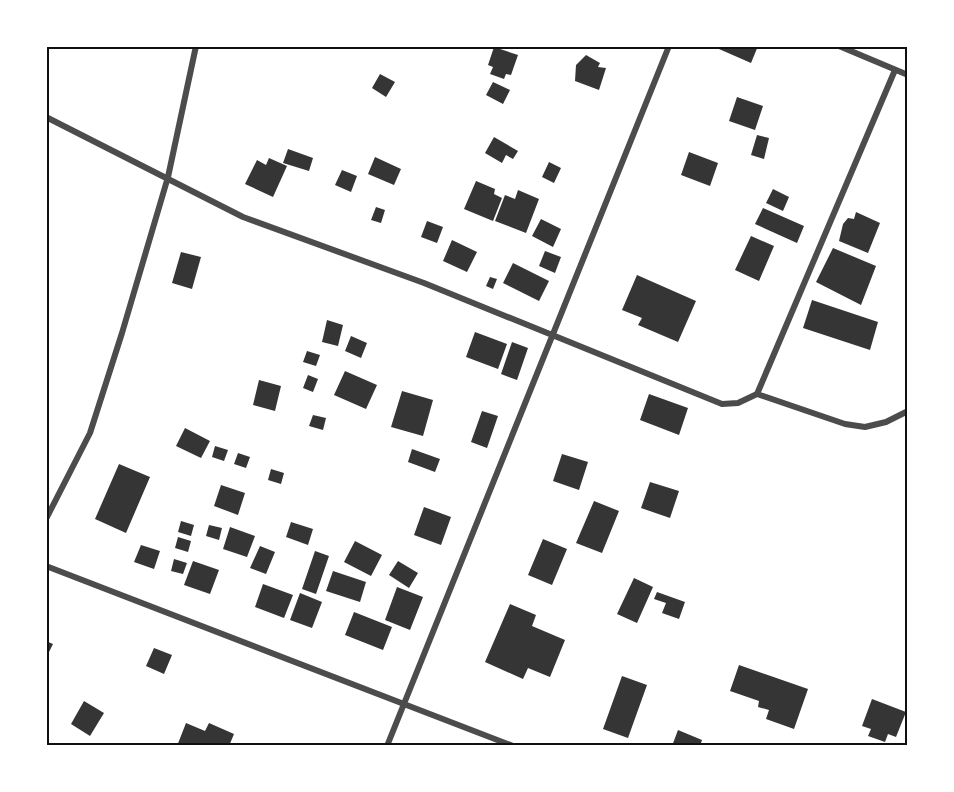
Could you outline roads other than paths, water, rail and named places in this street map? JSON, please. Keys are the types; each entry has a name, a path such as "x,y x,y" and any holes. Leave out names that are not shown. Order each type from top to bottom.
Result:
{"street":[{"path":"46,519 90,432 168,177 196,46"},
{"path":"387,746 402,703 669,46"},
{"path":"839,46 908,75"},
{"path":"46,117 243,217 424,283 722,404 738,403 757,394 895,70"},
{"path":"757,394 865,428 908,411"},
{"path":"46,566 513,746"}]}
